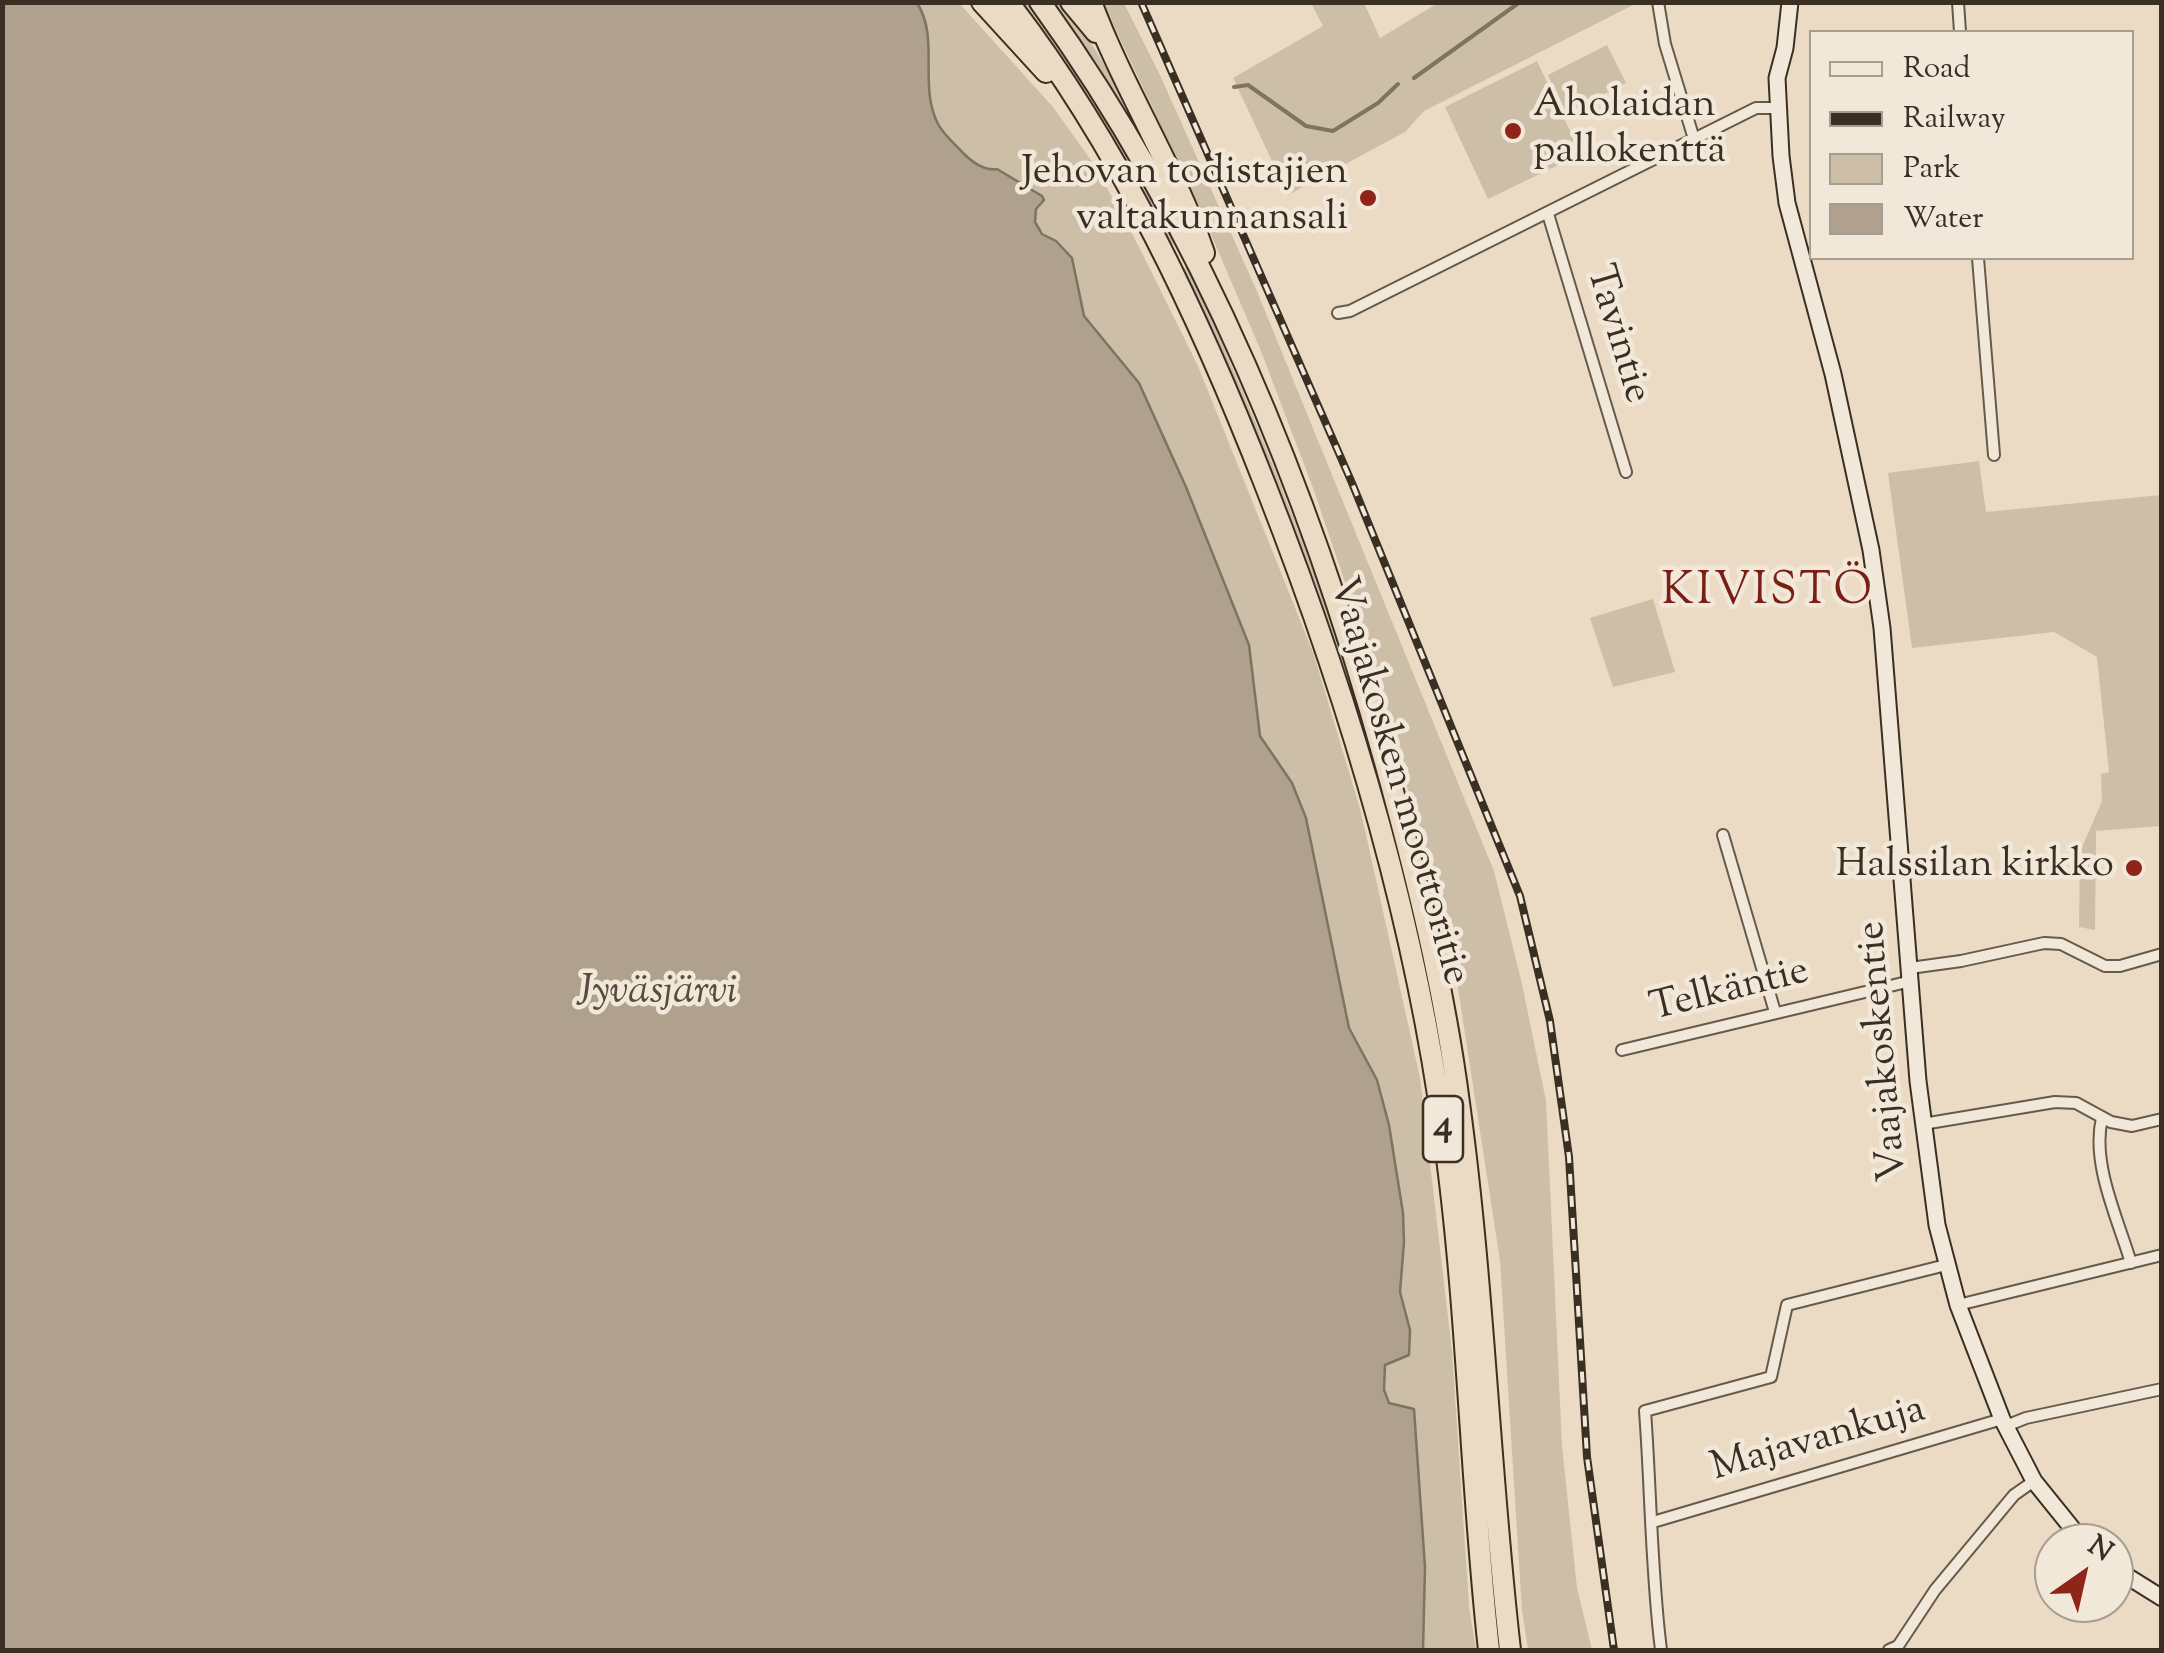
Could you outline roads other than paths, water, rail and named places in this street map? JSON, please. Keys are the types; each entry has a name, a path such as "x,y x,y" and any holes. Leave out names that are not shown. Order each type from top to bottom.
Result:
{"highway":[{"name":"4","path":"982,2 1079,106"},
{"name":"Vaajakosken moottoritie","path":"1008,2 1079,106 1171,270 1242,424 1302,578 1369,784 1424,1014 1444,1135 1460,1276 1489,1650"},
{"name":"Vaajakosken moottoritie","path":"1040,2 1117,115 1227,321 1258,393 1369,704 1430,934 1460,1104 1477,1252 1510,1650"},
{"path":"1071,2 1107,45"},
{"name":"4","path":"1091,2 1107,45 1166,161 1200,241 1227,321"}],"main road":[{"name":"Vaajakoskentie","path":"1790,2 1785,48 1789,80 1780,108 1781,156 1787,204 1833,374 1871,550 1882,628 1930,1187 1958,1305 2004,1423 2034,1481 2068,1523"},
{"path":"2134,1580 2162,1598"}],"street":[{"path":"1658,2 1664,44 1694,138"},
{"path":"1958,2 1960,30"},
{"path":"1338,313 1548,214 1756,108 1780,108"},
{"name":"Tavintie","path":"1548,214 1626,472"},
{"path":"1978,260 1994,455"},
{"path":"1723,835 1775,1012"},
{"name":"Telkäntie","path":"1622,1050 2044,943 2061,944 2105,966 2120,966 2162,954"},
{"path":"1923,1124 2055,1102 2086,1106 2102,1118 2132,1126 2162,1119"},
{"path":"2102,1118 2098,1135 2100,1159 2131,1263"},
{"path":"1958,1305 2162,1256"},
{"path":"1661,1650 1653,1596 1653,1522 1645,1411 1771,1377 1787,1305 1946,1265"},
{"name":"Majavankuja","path":"1653,1522 2004,1423 2162,1388"},
{"path":"1897,1649 1946,1576 2014,1495 2034,1481"}],"water":[{"name":"Jyväsjärvi","path":"3,2 917,3 927,31 932,109 940,128 974,163 997,169 1042,196 1035,222 1042,234 1056,241 1072,258 1084,316 1139,383 1186,487 1249,645 1260,736 1292,783 1306,818 1349,1028 1377,1080 1389,1125 1403,1213 1400,1292 1410,1330 1409,1355 1385,1365 1384,1390 1389,1403 1414,1409 1425,1567 1423,1650 3,1650"}],"waterway":[{"path":"1414,78 1520,2"},
{"path":"1234,87 1248,85 1306,126 1333,131 1378,103 1398,84"},
{"path":"1076,172 1085,168"}],"railway":[{"path":"1141,2 1352,483 1520,896 1550,1021 1569,1157 1587,1457 1614,1650"}],"place":[{"name":"Aholaidan pallokenttä","path":"1513,131"},
{"name":"Jehovan todistajien valtakunnansali","path":"1368,198"},
{"name":"Halssilan kirkko","path":"2134,868"}],"district":[{"name":"KIVISTÖ","path":"1768,595"}]}
